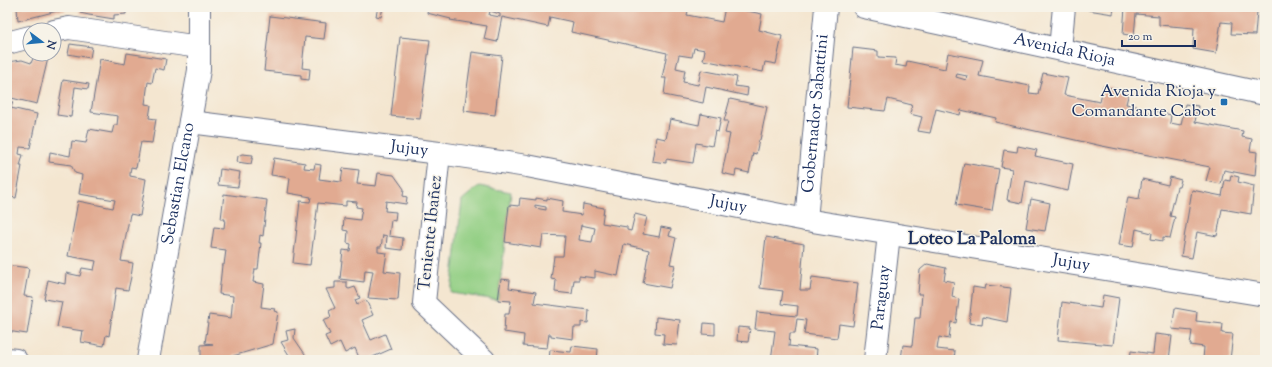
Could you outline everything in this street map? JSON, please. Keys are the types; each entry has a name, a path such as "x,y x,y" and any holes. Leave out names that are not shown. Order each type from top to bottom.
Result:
{"street":[{"name":"Sebastian Elcano","path":"148,360 199,70 199,7"},
{"name":"Gobernador Sabattini","path":"806,220 826,7"},
{"name":"Avenida Rioja","path":"864,7 1265,94"},
{"path":"1060,49 1064,7"},
{"path":"62,30 69,28 199,47"},
{"path":"7,43 22,39"},
{"name":"Jujuy","path":"190,122 439,153 527,166 806,220 1265,295"},
{"name":"Teniente Ibañez","path":"439,153 424,303 484,360"},
{"name":"Paraguay","path":"874,360 889,234"},
{"path":"7,359 16,360"}],"green space":[{"path":"479,186 511,192 498,300 451,293 462,200"}],"building":[{"path":"17,7 64,7 65,11 57,11 18,21"},
{"path":"80,7 126,7 126,14 114,15 114,19 80,13"},
{"path":"378,7 383,7 381,17 376,16"},
{"path":"428,7 648,7 664,10 664,7 689,7 687,15 722,22 725,7 728,7 762,14 759,30 782,36 776,64 765,62 763,72 703,60 705,50 694,48 692,57 679,55 676,68 685,70 683,82 698,85 701,70 737,77 735,86 748,88 747,96 706,87 703,103 664,95 666,78 662,78 667,53 571,32 573,22 550,17 548,27 502,17 497,42 484,39 487,26 450,20 451,19 427,13","holes":["490,11 500,14 500,17 489,15"]},
{"path":"1087,7 1114,7 1113,14 1088,10"},
{"path":"1125,7 1265,7 1265,12 1257,11 1255,35 1231,34 1232,23 1221,22 1216,53 1193,49 1194,28 1159,25 1159,16 1136,14 1134,36 1123,34"},
{"path":"270,16 326,23 324,39 305,37 302,68 310,69 309,80 301,79 301,75 264,71"},
{"path":"400,37 430,40 420,119 391,116"},
{"path":"70,44 92,47 90,58 68,54"},
{"path":"853,48 878,51 878,57 896,58 895,65 906,67 907,61 945,69 948,53 983,60 979,76 1030,86 1029,93 1038,94 1043,73 1068,78 1064,95 1100,102 1103,86 1129,92 1126,104 1146,108 1146,113 1150,114 1151,110 1171,115 1170,123 1181,125 1185,104 1198,106 1195,122 1243,131 1242,137 1252,139 1250,151 1257,152 1255,176 1224,170 1221,184 1206,181 1210,167 1102,146 995,122 996,118 961,110 960,115 936,109 930,133 918,131 922,117 910,114 912,105 888,99 885,111 847,107","holes":["957,74 967,76 966,80 956,77"]},
{"path":"472,52 502,56 495,115 464,111"},
{"path":"127,53 166,59 164,70 155,68 152,83 148,82 145,104 151,105 149,118 156,119 152,143 141,142 136,168 131,167 130,176 146,179 140,216 130,214 121,261 133,263 131,277 128,290 116,288 109,336 106,335 104,346 81,342 83,331 57,327 62,302 44,299 48,280 65,284 66,273 80,276 82,268 94,270 96,261 68,256 78,201 113,208 115,200 79,194 82,175 75,173 71,165 49,162 50,152 70,156 72,141 86,143 89,129 112,133 114,125 117,125 118,116 91,112 100,59 125,64"},
{"path":"22,60 22,62 47,62 37,104 7,97 7,62"},
{"path":"63,80 89,84 88,89 75,87 71,117 57,115"},
{"path":"730,99 767,107 760,140 756,154 753,153 749,173 736,170 735,176 722,173 730,134 725,133 728,121 724,121"},
{"path":"7,101 13,102 11,108 37,114 30,148 20,147 19,154 23,155 16,198 7,196"},
{"path":"701,114 721,118 718,132 715,131 712,146 696,143 693,163 666,159 666,163 652,161 656,137 666,139 670,119 699,125"},
{"path":"1018,146 1037,150 1035,156 1073,164 1068,191 1026,181 1022,203 1007,200 1012,169 1001,167 1004,150 1017,152"},
{"path":"242,154 253,155 251,164 237,162 238,156"},
{"path":"274,158 305,163 304,168 314,169 315,164 321,165 319,179 341,182 343,168 359,170 357,184 376,186 378,173 394,175 404,189 403,196 407,197 406,204 386,201 385,211 396,212 395,221 391,220 389,236 403,238 402,250 386,248 387,236 383,235 381,247 378,247 378,252 387,253 384,271 400,273 398,300 368,298 373,271 365,270 364,282 340,279 343,250 350,251 351,244 347,243 348,231 343,230 344,218 360,220 362,208 356,207 357,202 346,201 346,206 318,203 310,265 293,263 300,201 310,202 311,197 288,193 290,178 271,175"},
{"path":"964,163 999,169 992,211 956,205"},
{"path":"220,169 240,172 238,187 218,185"},
{"path":"1231,175 1239,177 1238,182 1254,186 1251,214 1222,209 1217,236 1197,232 1192,258 1181,256 1192,190 1222,196 1225,180 1230,181"},
{"path":"1170,177 1181,180 1179,187 1177,187 1170,216 1175,217 1170,238 1163,237 1163,241 1151,239 1152,233 1136,229 1133,247 1119,245 1128,197 1139,199 1142,179 1168,185"},
{"path":"224,194 267,200 263,236 260,235 259,243 261,243 258,269 255,269 253,282 264,284 261,307 275,309 274,311 278,312 273,344 233,356 235,360 201,360 201,345 213,344 205,343 209,315 231,318 233,296 219,294 222,265 224,265 226,250 211,248 214,227 224,228 225,219 221,219"},
{"path":"520,198 547,200 547,198 563,201 562,212 582,215 583,204 604,208 602,223 627,227 627,230 631,231 635,214 647,217 643,234 659,237 661,227 671,229 669,236 676,238 670,264 675,265 670,288 643,283 649,250 624,244 618,276 595,271 595,278 579,276 579,280 574,280 572,294 555,292 556,280 551,279 554,256 563,256 565,236 543,235 541,248 505,242 509,205 519,206","holes":["535,205 546,207 546,210 535,208","581,225 595,228 592,242 579,240"]},
{"path":"1031,199 1050,203 1045,231 1026,228"},
{"path":"766,237 804,244 800,290 810,290 812,277 858,283 853,326 839,324 837,338 804,334 806,320 797,319 795,333 790,333 789,346 817,349 816,360 771,360 775,331 755,329 757,312 797,316 798,306 781,304 783,291 760,288"},
{"path":"927,264 946,268 944,280 954,282 952,297 959,299 956,323 951,322 949,339 939,337 937,349 955,351 954,360 901,359 903,345 912,346 915,318 920,318 922,294 918,294 920,270"},
{"path":"7,265 29,268 24,296 33,297 27,334 7,331"},
{"path":"501,279 510,280 509,288 536,292 534,303 589,310 588,323 581,322 581,327 574,327 573,339 551,336 551,334 549,334 547,348 523,346 524,335 504,332 505,314 509,314 511,301 498,300"},
{"path":"335,282 347,282 347,288 349,289 355,287 360,298 355,300 357,305 366,300 373,315 362,320 371,340 385,334 391,349 366,360 360,360 355,348 345,353 340,342 330,347 325,336 330,334 323,320 331,317 329,311 335,308 326,289 335,288"},
{"path":"986,285 1011,288 1007,322 983,317 982,325 969,323 973,287 985,289"},
{"path":"1103,295 1119,298 1113,345 1058,340 1062,302 1101,308"},
{"path":"1175,308 1197,312 1196,321 1223,324 1222,333 1233,334 1230,360 1203,360 1204,347 1190,345 1192,331 1172,329"},
{"path":"656,317 680,320 677,345 663,344 664,334 655,333"},
{"path":"704,323 715,324 715,335 703,334"},
{"path":"738,327 750,328 748,342 737,341"},
{"path":"295,329 294,338 307,357 304,360 292,360 281,342 288,340 286,331"},
{"path":"1155,334 1172,336 1169,360 1130,360 1131,351 1153,354"},
{"path":"572,346 598,349 597,360 549,360 550,350 571,352"}],"place":[{"name":"Avenida Rioja y Comandante Cabot","path":"1224,102"}],"district":[{"name":"Loteo La Paloma","path":"972,240"}]}
